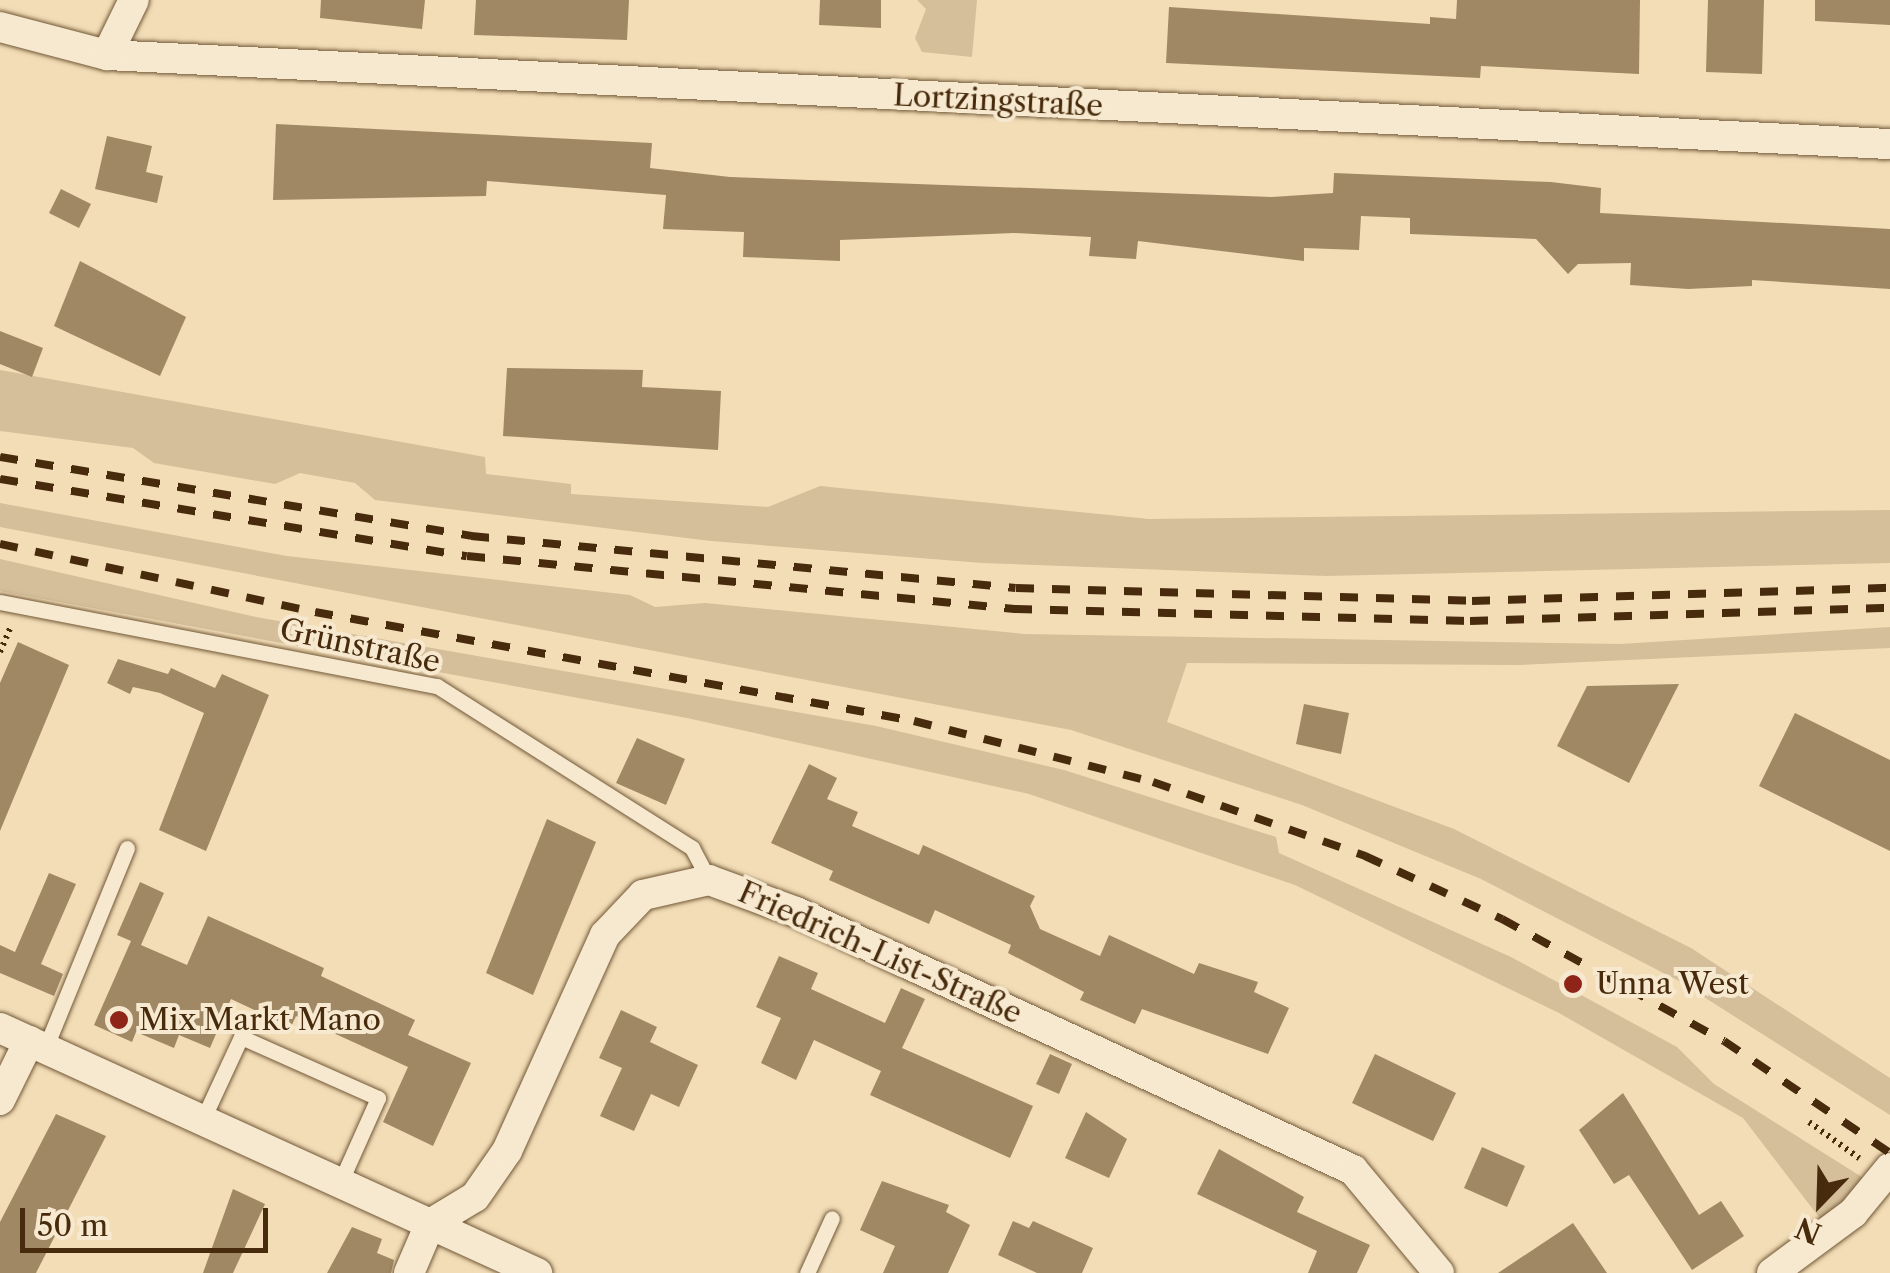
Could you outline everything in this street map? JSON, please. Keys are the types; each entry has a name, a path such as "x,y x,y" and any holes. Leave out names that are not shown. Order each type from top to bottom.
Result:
{"street":[{"path":"107,54 134,0"},
{"name":"Lortzingstraße","path":"0,27 107,54 1890,144"},
{"name":"Friedrich-List-Straße","path":"430,1224 475,1197 507,1151 605,934 643,895 709,880 831,928 1352,1170 1439,1273"},
{"path":"0,1028 537,1273"},
{"path":"0,1100 37,1045"},
{"path":"1772,1273 1816,1242 1882,1168"},
{"path":"409,1273 430,1224"}],"lane":[{"name":"Grünstraße","path":"0,602 437,686 692,848 709,880"},
{"path":"37,1045 128,848"},
{"path":"202,1121 241,1037 378,1098 340,1184"},
{"path":"807,1273 832,1218"}],"path":[{"path":"1809,1122 1882,1168"}],"shaded area":[{"path":"917,0 977,0 972,57 922,52 915,38 926,9"},
{"path":"0,370 485,457 486,474 571,484 571,494 768,507 820,486 1149,519 1890,510 1890,563 1326,576 982,563 711,541 375,500 355,483 300,473 275,484 154,463 133,448 0,431"},
{"path":"0,503 287,556 630,595 655,607 705,603 1025,634 1620,644 1890,627 1890,648 1518,665 1187,663 1167,722 1454,829 1691,948 1890,1078 1890,1115 1677,980 1481,879 1302,805 1071,730 0,527"},
{"path":"0,559 256,617 876,726 1064,770 1276,837 1279,853 1511,957 1677,1047 1714,1084 1865,1179 1822,1221 1743,1118 1559,1013 1295,885 1029,794 687,718 0,591"}],"building":[{"path":"321,0 425,0 422,29 320,18"},
{"path":"476,0 629,0 627,40 474,35"},
{"path":"820,0 881,0 881,28 819,25"},
{"path":"1457,0 1640,0 1639,74 1481,66 1480,78 1166,63 1169,7 1430,24 1430,17 1456,19"},
{"path":"1708,0 1764,0 1762,74 1706,72"},
{"path":"1815,0 1890,0 1890,25 1815,21"},
{"path":"276,124 652,143 650,168 730,177 1272,197 1333,193 1334,173 1551,182 1601,188 1600,213 1890,229 1890,289 1752,280 1752,286 1688,289 1630,285 1631,263 1578,264 1568,274 1536,239 1410,234 1410,218 1361,216 1359,250 1304,248 1304,261 1138,241 1136,259 1089,256 1091,237 1014,233 840,240 840,261 743,257 744,232 663,229 666,195 487,181 486,196 273,200"},
{"path":"107,136 152,146 146,172 163,176 157,203 95,189"},
{"path":"61,189 91,204 79,228 49,213"},
{"path":"80,261 186,317 160,376 54,326"},
{"path":"0,331 43,348 32,377 0,364"},
{"path":"507,368 643,370 642,387 721,391 718,450 503,436"},
{"path":"18,642 69,665 0,831 0,683"},
{"path":"118,659 168,674 171,668 215,688 222,674 269,695 206,851 159,830 204,713 160,693 133,687 130,694 107,683"},
{"path":"1679,684 1629,783 1557,746 1587,686"},
{"path":"1304,704 1349,713 1341,754 1296,744"},
{"path":"1795,713 1890,760 1890,851 1759,786"},
{"path":"637,738 685,759 666,805 616,783"},
{"path":"809,764 837,778 827,799 858,812 852,826 919,855 923,845 1035,896 1030,906 1040,929 1100,956 1109,935 1194,974 1199,963 1258,982 1254,992 1289,1008 1268,1054 1142,1009 1135,1024 1080,1000 1084,992 1008,953 1011,945 935,910 929,924 829,880 833,871 771,843"},
{"path":"547,819 596,842 533,995 486,973"},
{"path":"49,873 76,884 41,964 63,974 54,996 0,973 0,945 15,952"},
{"path":"140,882 164,893 141,945 187,965 208,916 324,968 321,976 415,1020 408,1035 471,1063 433,1146 383,1122 408,1067 296,1016 291,1027 231,999 210,1048 179,1035 174,1048 136,1032 132,1042 94,1025 131,941 117,935"},
{"path":"779,956 818,973 811,989 885,1023 901,988 925,999 902,1048 1033,1106 1010,1158 870,1095 881,1071 814,1040 796,1080 761,1063 781,1018 756,1007"},
{"path":"621,1010 657,1027 650,1042 698,1065 679,1107 651,1094 634,1131 600,1116 622,1068 599,1058"},
{"path":"1050,1054 1072,1064 1059,1094 1036,1084"},
{"path":"1375,1054 1456,1093 1433,1141 1352,1103"},
{"path":"1623,1093 1699,1215 1721,1201 1744,1236 1692,1270 1629,1175 1614,1184 1579,1130"},
{"path":"1086,1112 1127,1139 1109,1178 1065,1158"},
{"path":"56,1114 106,1136 36,1273 0,1273 0,1222"},
{"path":"1482,1147 1525,1166 1507,1207 1464,1188"},
{"path":"1219,1149 1304,1197 1297,1212 1370,1245 1357,1273 1308,1273 1317,1251 1197,1194"},
{"path":"882,1181 949,1205 946,1212 970,1225 948,1273 883,1273 895,1246 860,1230"},
{"path":"233,1189 265,1204 233,1273 203,1273"},
{"path":"1013,1221 1029,1228 1033,1221 1093,1248 1082,1273 1037,1273 998,1255"},
{"path":"1573,1223 1607,1273 1498,1273"},
{"path":"352,1227 382,1239 377,1253 394,1260 391,1273 327,1273"}],"railway":[{"path":"0,457 471,536 1016,588 1472,601 1890,588"},
{"path":"0,479 467,556 1014,609 1470,621 1890,608"},
{"path":"0,544 315,612 914,721 1153,782 1365,856 1502,919 1724,1041 1890,1153"}],"place":[{"name":"Unna West","path":"1573,984"},
{"name":"Mix Markt Mano","path":"119,1020"}]}
